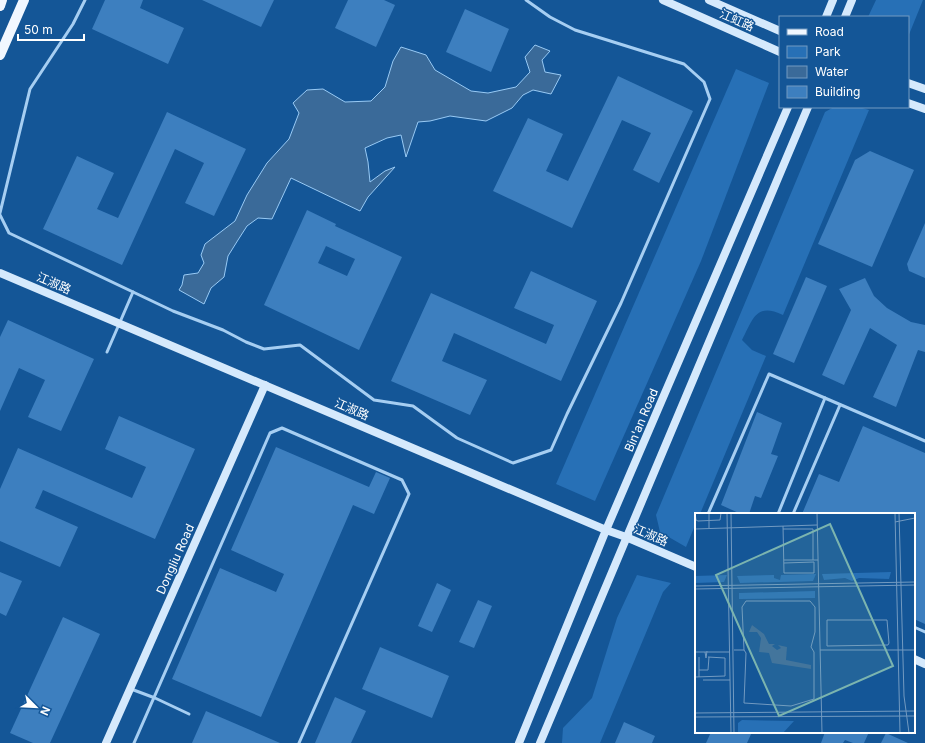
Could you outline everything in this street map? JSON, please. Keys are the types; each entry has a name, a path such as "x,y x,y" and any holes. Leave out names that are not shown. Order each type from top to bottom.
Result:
{"main road":[{"path":"0,6 2,0"},
{"path":"0,55 24,0"},
{"name":"江虹路","path":"662,0 779,52"},
{"name":"江虹路","path":"709,0 779,31"},
{"path":"826,16 833,0"},
{"path":"845,16 852,0"},
{"path":"909,83 925,89"},
{"path":"909,103 925,109"},
{"name":"Bin'an Road","path":"519,743 606,530 788,108"},
{"path":"540,743 808,108"},
{"name":"江淑路","path":"0,273 695,567"},
{"name":"Dongliu Road","path":"106,743 265,385"},
{"path":"915,659 925,664"}],"lane":[{"path":"85,0 73,24 30,89 0,214 9,233 173,311 223,330 246,342 264,349 300,345 374,400 413,406 457,438 512,462 551,450 567,414 622,303 710,99 704,82 684,64 575,30 550,17 526,0"},
{"path":"107,352 133,292"},
{"path":"708,513 769,374 925,441"},
{"path":"778,513 825,398"},
{"path":"793,513 840,404"},
{"path":"134,743 270,433 282,428 402,480 409,494 300,743"},
{"path":"915,628 925,632"},
{"path":"130,689 155,698 189,714"}],"green space":[{"path":"876,0 923,0 909,35 909,16 868,16"},
{"path":"736,69 769,83 701,261 595,501 556,484"},
{"path":"832,108 862,108 869,110 783,315 767,310 756,315 742,340 752,350 766,356 700,513 695,513 695,525 686,547 660,532 656,515 825,112"},
{"path":"637,575 671,583 663,592 600,743 562,743 563,728 592,698 617,618"}],"water":[{"path":"535,45 550,51 542,60 545,72 561,75 551,94 533,90 523,95 512,108 486,121 450,116 430,121 418,122 406,157 401,135 387,138 365,148 370,182 385,171 395,167 368,197 360,211 291,178 272,219 258,218 247,226 228,256 224,277 211,288 204,304 179,290 182,285 184,275 198,273 204,263 201,255 205,244 235,221 247,195 267,163 289,139 299,113 293,103 307,90 323,89 345,102 371,101 385,87 393,61 401,47 426,55 435,70 471,91 488,93 516,87 530,72 525,57"}],"building":[{"path":"105,0 143,0 140,8 184,28 168,64 92,29"},
{"path":"202,0 274,0 261,27"},
{"path":"348,0 384,0 395,5 376,47 335,28"},
{"path":"465,9 509,29 491,72 446,52"},
{"path":"618,76 693,111 659,183 633,170 651,133 622,120 572,228 493,191 528,118 563,134 546,171 568,181"},
{"path":"167,112 246,149 214,216 185,203 204,163 175,149 122,265 43,229 77,156 114,173 97,209 118,218"},
{"path":"870,151 914,170 872,267 818,244 855,160"},
{"path":"307,210 336,224 335,226 402,257 359,350 264,305","holes":["326,246 355,259 347,276 318,263"]},
{"path":"925,223 925,278 909,271 907,264"},
{"path":"531,271 597,301 561,381 454,333 442,361 487,380 470,415 391,381 431,293 546,344 554,325 514,308"},
{"path":"806,277 827,286 794,363 773,354"},
{"path":"865,278 874,296 887,308 911,322 925,325 925,352 918,350 896,407 873,397 897,345 870,328 844,385 822,375 851,310 839,289"},
{"path":"8,320 94,359 61,431 28,417 45,380 19,368 0,411 0,337"},
{"path":"757,412 782,423 771,454 778,456 761,498 755,496 749,513 739,513 721,505"},
{"path":"119,416 195,449 155,539 43,490 35,508 78,527 60,567 0,541 0,489 18,448 132,498 146,467 105,449"},
{"path":"863,426 925,453 925,624 915,619 915,513 802,513 819,474 839,482"},
{"path":"276,447 369,487 376,472 390,478 374,514 353,505 261,717 172,679 220,568 276,592 284,574 231,550"},
{"path":"0,572 22,581 6,616 0,613"},
{"path":"437,583 451,590 432,632 418,626"},
{"path":"478,600 492,606 474,648 459,642"},
{"path":"63,617 100,634 50,743 33,743 10,733"},
{"path":"380,647 449,676 432,718 362,689"},
{"path":"335,697 366,711 351,743 315,743"},
{"path":"206,711 280,743 192,743"},
{"path":"624,722 655,736 652,743 615,743"},
{"path":"711,733 752,733 747,743 706,743"},
{"path":"825,733 869,733 864,743 853,743 845,740 843,743 821,743"},
{"path":"886,733 908,743 881,743"}]}
